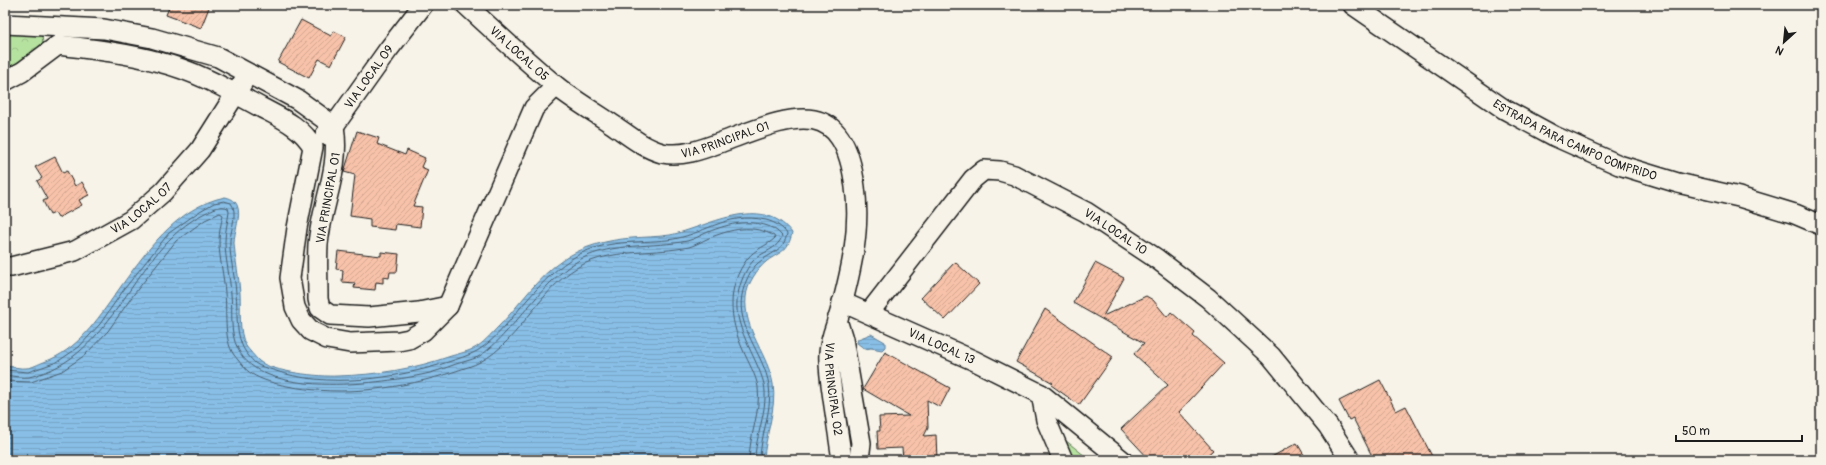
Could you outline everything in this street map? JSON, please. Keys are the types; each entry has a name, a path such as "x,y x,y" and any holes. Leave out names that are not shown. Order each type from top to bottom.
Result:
{"street":[{"name":"VIA LOCAL 09","path":"313,147 334,126 388,50 423,5"},
{"name":"VIA LOCAL 05","path":"466,5 556,86"},
{"name":"ESTRADA PARA CAMPO COMPRIDO","path":"1353,5 1504,109 1554,136 1619,165 1678,183 1739,196 1795,214 1821,225"},
{"path":"5,24 104,29 152,38 218,57 298,100 334,126"},
{"path":"5,81 22,72 58,45 58,26"},
{"name":"VIA PRINCIPAL 01","path":"58,45 106,51 160,62 210,80 293,125 308,138 313,147 297,228 290,278 294,307 301,320 311,330 327,339 350,343 399,341 409,339 422,331 448,306 534,108 556,86 643,145 662,152 679,154 696,152 761,128 795,119 813,119 828,125 839,134 845,146 855,186 857,220 854,254 840,311"},
{"path":"236,94 249,73"},
{"name":"VIA LOCAL 07","path":"5,267 11,267 75,251 131,220 163,192 200,150 236,94"},
{"name":"VIA PRINCIPAL 01","path":"318,299 318,244 336,162 337,144 334,126"},
{"name":"VIA LOCAL 10","path":"870,313 973,179 984,170 1014,174 1086,212 1157,259 1208,298 1271,356 1328,426 1350,460"},
{"path":"294,307 318,299 320,308 330,315 369,317 419,312 448,306"},
{"path":"840,311 860,451 871,460"},
{"name":"VIA LOCAL 13","path":"840,311 870,313 1041,394 1122,460"},
{"name":"VIA PRINCIPAL 02","path":"840,311 832,335 829,370 842,460"},
{"path":"1041,394 1046,420 1063,460"}],"green space":[{"path":"34,32 42,36 43,43 24,59 5,69 5,33"},
{"path":"1065,440 1090,460 1072,460"}],"water":[{"path":"225,197 236,203 239,214 234,243 239,287 241,327 243,340 246,346 259,361 265,365 296,373 329,376 366,374 395,370 423,364 473,349 507,318 545,275 563,260 587,247 613,240 670,235 733,216 749,214 765,215 779,221 792,233 788,244 786,248 767,261 760,268 750,282 746,297 748,320 770,373 774,393 764,460 5,460 5,366 21,368 30,367 56,357 67,350 86,333 150,248 176,221 207,202"},
{"path":"871,334 885,342 885,347 882,350 871,348 865,349 857,343 858,339"}],"building":[{"path":"170,5 210,5 201,28 166,15"},
{"path":"301,20 331,36 334,31 346,37 331,65 319,59 309,78 278,62"},
{"path":"357,131 379,138 377,144 405,155 407,150 425,158 421,167 428,170 413,206 422,207 420,227 396,224 395,230 370,227 370,219 350,216 355,175 344,172"},
{"path":"55,157 63,173 67,171 75,186 82,182 89,195 79,200 82,205 58,218 55,213 50,215 43,201 47,199 37,181 42,178 35,167"},
{"path":"338,251 381,256 381,252 399,254 397,272 390,272 389,278 383,277 383,283 376,282 375,290 354,288 355,283 342,282 343,270 336,269"},
{"path":"955,262 979,284 945,320 921,298"},
{"path":"1095,263 1124,278 1103,316 1146,296 1153,300 1167,317 1171,312 1195,333 1193,336 1224,363 1179,412 1213,450 1202,460 1150,460 1121,429 1168,385 1134,354 1144,343 1073,303"},
{"path":"1045,309 1113,357 1079,405 1051,385 1053,383 1016,362"},
{"path":"885,352 950,388 940,407 927,400 928,428 924,436 936,435 937,460 903,460 902,448 878,449 877,431 880,431 879,417 909,416 863,389"},
{"path":"1380,380 1396,411 1406,406 1434,460 1374,460 1353,418 1349,420 1339,401"},
{"path":"1297,443 1307,460 1266,460"}]}
